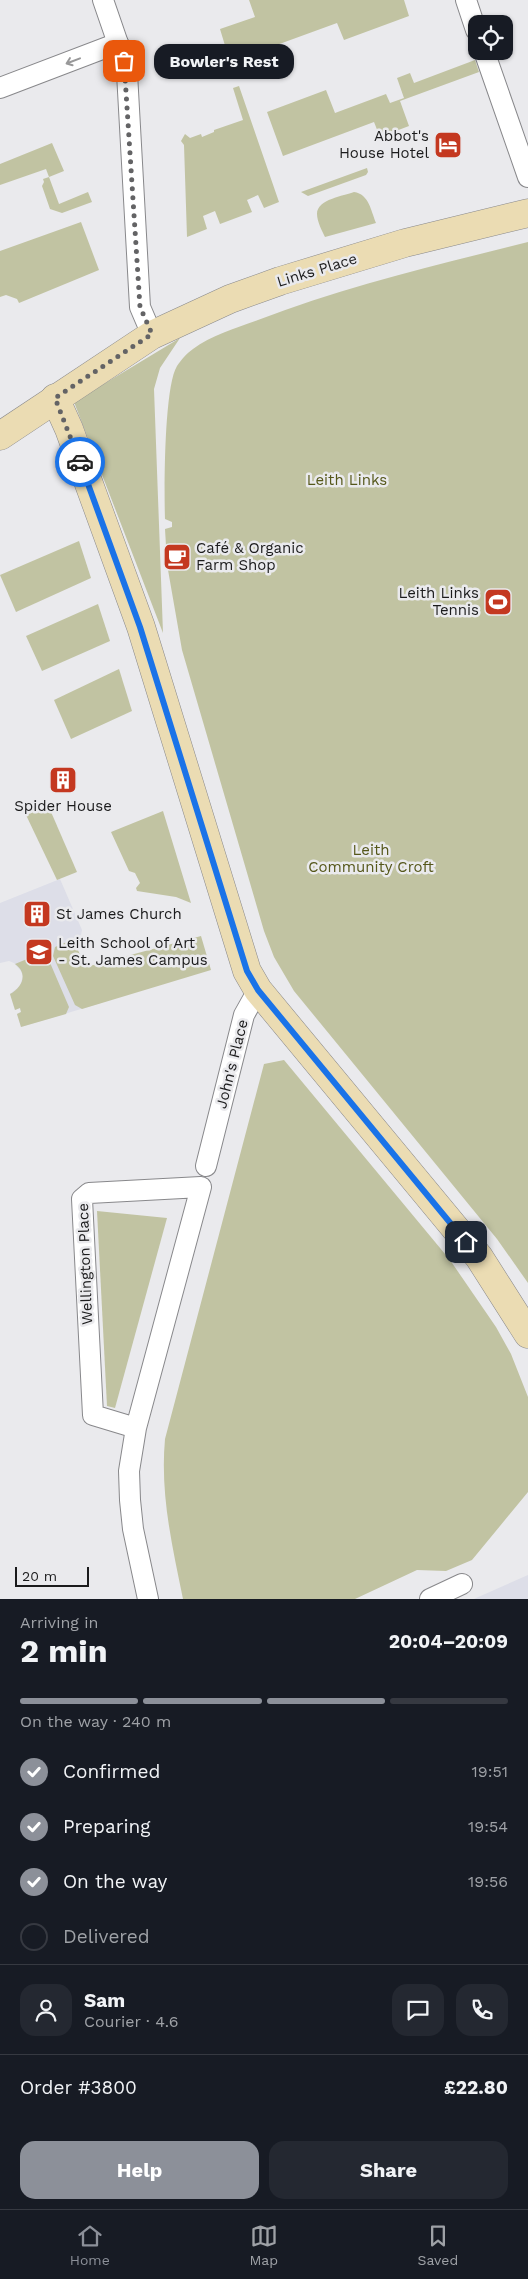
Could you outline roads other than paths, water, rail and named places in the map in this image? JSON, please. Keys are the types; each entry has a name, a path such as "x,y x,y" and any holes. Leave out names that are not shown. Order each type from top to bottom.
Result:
{"street":[{"path":"103,0 126,73 140,307 152,334"},
{"path":"466,0 471,15"},
{"path":"0,88 118,43"},
{"path":"487,60 528,177"},
{"name":"Links Place","path":"0,436 152,334 230,299 405,243 528,214"},
{"path":"55,398 69,429 140,627 247,971 258,990 479,1257 528,1334"},
{"name":"John's Place","path":"206,1166 244,1014 258,990"},
{"name":"Wellington Place","path":"136,1428 93,1415 82,1199 89,1193 201,1188 136,1428 129,1471 133,1529 148,1599"},
{"path":"430,1599 462,1584"}],"place":[{"name":"Bowler's Rest","path":"124,61"},
{"name":"Abbot's House Hotel","path":"448,145"},
{"name":"Café & Organic Farm Shop","path":"177,557"},
{"name":"Leith Links Tennis","path":"498,602"},
{"name":"Spider House","path":"63,780"},
{"name":"St James Church","path":"37,914"},
{"name":"Leith School of Art - St. James Campus","path":"39,952"}],"park label":[{"name":"Leith Links","path":"347,480"},
{"name":"Leith Community Croft","path":"371,858"}]}
